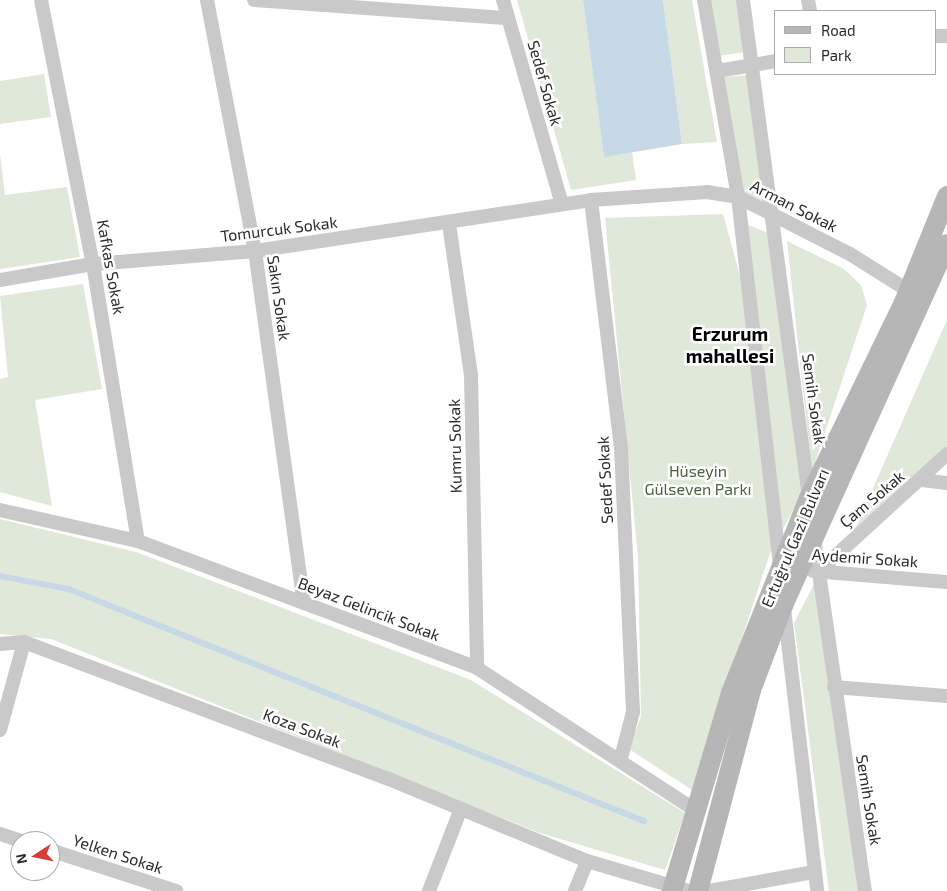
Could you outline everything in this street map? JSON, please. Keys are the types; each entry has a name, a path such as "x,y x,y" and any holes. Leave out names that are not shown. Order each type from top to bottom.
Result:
{"main road":[{"name":"Ertuğrul Gazi Bulvarı","path":"698,891 751,690 784,603 789,571 809,498 908,291 947,196"},
{"name":"Ertuğrul Gazi Bulvarı","path":"678,890 695,810 731,693 789,571 814,536 947,244"}],"street":[{"name":"Kafkas Sokak","path":"41,0 93,264 138,541"},
{"name":"Sakın Sokak","path":"207,0 255,251 304,603"},
{"path":"254,0 508,18"},
{"name":"Sedef Sokak","path":"503,0 562,204"},
{"path":"704,0 738,197 789,571"},
{"name":"Semih Sokak","path":"743,0 755,65 772,214 834,687 865,891"},
{"path":"717,71 774,61"},
{"name":"Arman Sokak","path":"562,204 591,200 707,192 738,197 772,214 908,291"},
{"name":"Sedef Sokak","path":"591,200 621,447 633,712 621,758"},
{"name":"Tomurcuk Sokak","path":"0,280 93,264 255,251 449,224 562,204"},
{"name":"Kumru Sokak","path":"449,224 471,375 478,668"},
{"name":"Çam Sokak","path":"819,571 851,538 922,480 947,454"},
{"path":"922,480 947,483"},
{"name":"Beyaz Gelincik Sokak","path":"0,510 138,541 478,668 621,758 695,810"},
{"name":"Aydemir Sokak","path":"789,571 819,571 947,582"},
{"path":"784,603 817,891"},
{"path":"0,730 24,642"},
{"name":"Koza Sokak","path":"0,644 24,642 389,779 587,861 678,890"},
{"path":"834,687 947,696"},
{"path":"429,891 460,810"},
{"name":"Yelken Sokak","path":"60,854 150,887 176,891"},
{"path":"575,891 587,861"},
{"path":"709,891 814,872"}],"green space":[{"path":"517,0 583,0 604,156 632,152 636,180 571,190"},
{"path":"663,0 692,0 717,142 682,144"},
{"path":"708,0 736,0 745,52 718,56"},
{"path":"44,74 51,117 0,124 0,81"},
{"path":"748,75 765,203 741,193 723,77"},
{"path":"0,154 5,195 67,187 80,257 0,269"},
{"name":"Hüseyin Gülseven Parkı","path":"723,214 742,283 774,541 692,790 629,749 641,716 638,557 605,218"},
{"path":"745,224 771,234 804,490 783,529"},
{"path":"787,241 844,269 861,285 867,305 812,472"},
{"path":"83,284 102,389 35,400 52,506 0,492 0,379 8,377 0,296"},
{"path":"947,320 947,454 851,538"},
{"path":"0,519 136,552 471,680 685,813 665,870 540,833 51,639 0,634"},
{"path":"814,584 858,891 829,891 794,623"}],"water":[{"path":"583,0 663,0 682,144 604,157"}],"waterway":[{"path":"0,576 69,589 644,821"}],"district":[{"name":"Erzurum mahallesi","path":"730,345"}]}
